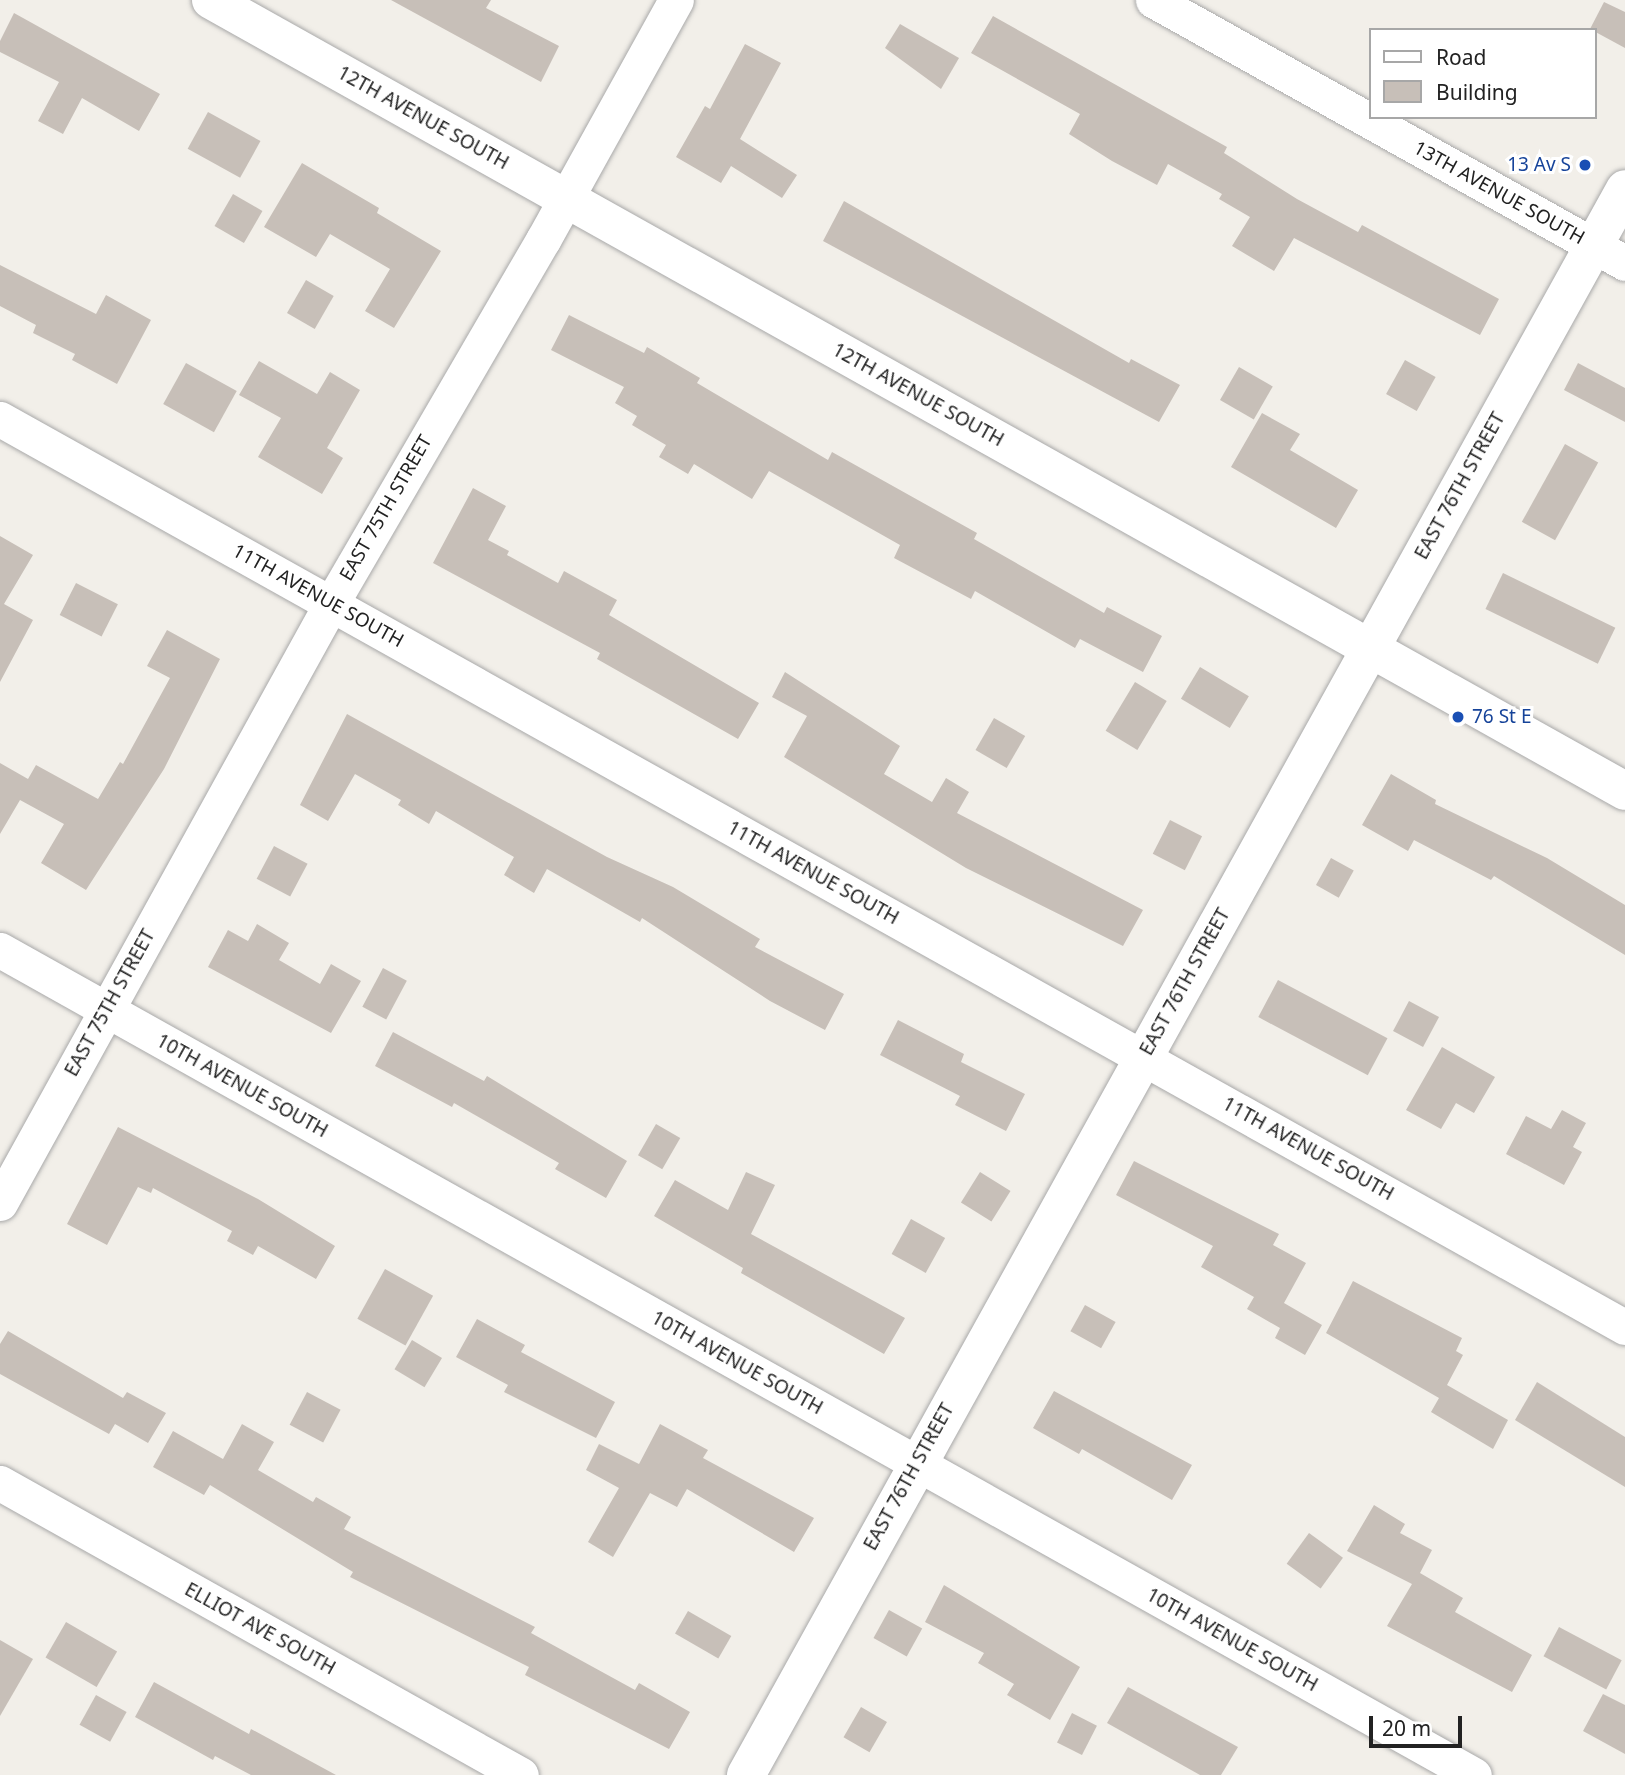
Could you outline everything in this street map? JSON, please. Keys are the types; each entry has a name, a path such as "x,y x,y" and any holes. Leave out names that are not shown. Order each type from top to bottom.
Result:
{"street":[{"name":"12TH AVENUE SOUTH","path":"211,0 1625,791"},
{"name":"EAST 75TH STREET","path":"0,1203 331,604 566,198 676,0"},
{"name":"13TH AVENUE SOUTH","path":"1153,0 1609,255"},
{"name":"EAST 76TH STREET","path":"746,1775 1371,648 1609,255 1625,189"},
{"name":"11TH AVENUE SOUTH","path":"0,419 1625,1327"},
{"name":"10TH AVENUE SOUTH","path":"0,950 1474,1775"},
{"name":"ELLIOT AVE SOUTH","path":"0,1483 521,1775"}],"building":[{"path":"391,0 491,0 486,8 559,46 541,82"},
{"path":"1604,2 1625,12 1625,48 1597,33 1597,28 1591,28"},
{"path":"14,13 160,94 139,131 82,98 63,134 38,121 59,82 0,52 0,41"},
{"path":"993,16 1227,147 1224,153 1297,199 1358,232 1362,225 1499,299 1480,335 1294,238 1274,271 1232,246 1250,217 1219,199 1222,194 1168,164 1157,185 1112,161 1069,134 1080,114 971,53"},
{"path":"900,24 959,58 941,89 885,48"},
{"path":"745,44 781,63 740,139 797,175 782,198 731,166 721,183 676,157 705,106 710,109"},
{"path":"208,112 260,141 240,178 188,149"},
{"path":"302,163 379,208 377,213 441,251 394,328 365,311 390,269 330,234 316,257 264,227"},
{"path":"233,194 262,211 244,243 214,226"},
{"path":"844,201 1129,363 1131,359 1180,385 1159,422 823,241"},
{"path":"0,265 96,314 106,295 151,320 117,384 72,360 75,354 33,333 36,325 0,306"},
{"path":"306,280 334,296 315,329 287,313"},
{"path":"569,315 644,353 647,347 700,378 697,383 828,460 832,452 977,533 974,539 1104,613 1107,607 1162,636 1143,672 1080,639 1075,648 975,591 971,599 894,558 900,545 769,471 752,499 694,464 688,474 659,457 666,445 632,425 637,416 615,403 624,387 551,350"},
{"path":"1405,360 1436,377 1417,411 1386,394"},
{"path":"259,361 317,394 330,372 360,390 327,448 343,458 322,494 258,457 281,418 239,395"},
{"path":"186,363 237,391 214,432 163,404"},
{"path":"1578,363 1625,388 1625,422 1564,390"},
{"path":"1239,367 1273,386 1254,419 1220,400"},
{"path":"1262,413 1300,434 1290,450 1358,490 1336,528 1231,467"},
{"path":"1565,444 1598,462 1555,540 1522,522"},
{"path":"473,488 506,506 488,540 509,551 507,555 558,583 564,571 617,600 609,615 759,703 738,739 597,659 600,653 433,563"},
{"path":"0,536 33,555 4,604 33,620 0,682"},
{"path":"1503,573 1615,628 1598,664 1485,609"},
{"path":"76,583 118,604 102,636 60,615"},
{"path":"167,630 220,659 164,769 86,890 41,863 64,824 20,800 0,834 0,763 28,779 36,765 98,799 120,762 123,764 170,678 147,666"},
{"path":"1200,667 1249,696 1230,728 1181,699"},
{"path":"785,672 900,746 884,774 932,802 946,778 969,792 957,813 1143,910 1123,946 966,868 784,757 807,716 772,697"},
{"path":"1135,682 1167,701 1137,750 1106,731"},
{"path":"347,714 607,857 673,887 760,939 755,947 844,994 825,1030 770,1001 642,918 640,922 547,869 534,893 504,875 514,857 436,811 429,824 398,805 401,800 355,774 328,821 300,805"},
{"path":"994,718 1025,736 1007,768 976,750"},
{"path":"1391,774 1436,800 1435,804 1547,858 1625,905 1625,955 1494,876 1491,880 1414,840 1408,851 1362,825"},
{"path":"1170,820 1202,836 1185,870 1153,854"},
{"path":"274,846 308,864 290,897 257,879"},
{"path":"1331,858 1354,871 1339,898 1316,885"},
{"path":"257,924 289,943 279,960 320,984 331,964 361,981 331,1033 208,967 228,930 248,941"},
{"path":"383,968 407,981 386,1020 362,1007"},
{"path":"1278,980 1387,1038 1368,1075 1258,1017"},
{"path":"1409,1001 1439,1017 1423,1047 1393,1031"},
{"path":"898,1020 964,1054 961,1062 1025,1094 1006,1131 955,1105 960,1096 880,1055"},
{"path":"393,1032 484,1081 487,1076 627,1161 606,1198 555,1169 559,1163 454,1103 452,1107 375,1066"},
{"path":"1442,1047 1495,1077 1474,1113 1456,1103 1441,1129 1406,1110"},
{"path":"1562,1110 1586,1123 1573,1147 1582,1152 1564,1185 1506,1154 1526,1116 1551,1129"},
{"path":"656,1124 680,1138 662,1169 638,1155"},
{"path":"118,1127 258,1199 335,1246 316,1279 258,1246 253,1255 227,1241 232,1231 153,1188 151,1193 138,1187 107,1245 67,1224"},
{"path":"1134,1161 1279,1234 1273,1245 1306,1263 1284,1303 1322,1325 1305,1355 1275,1338 1280,1328 1247,1309 1254,1297 1201,1267 1213,1246 1116,1195"},
{"path":"746,1172 775,1185 751,1234 905,1318 884,1354 741,1273 743,1268 654,1216 675,1180 728,1210"},
{"path":"980,1172 1011,1191 991,1222 961,1203"},
{"path":"911,1219 945,1238 926,1273 892,1254"},
{"path":"385,1269 433,1296 405,1346 357,1319"},
{"path":"1353,1281 1462,1338 1456,1351 1463,1355 1447,1385 1508,1420 1493,1449 1431,1412 1439,1398 1326,1333"},
{"path":"1085,1305 1116,1322 1101,1348 1070,1331"},
{"path":"477,1319 525,1345 521,1352 615,1402 596,1438 504,1392 508,1385 456,1357"},
{"path":"8,1331 123,1398 127,1392 166,1413 148,1443 115,1424 109,1434 0,1374 0,1344"},
{"path":"412,1340 442,1358 424,1387 394,1369"},
{"path":"1537,1382 1625,1437 1625,1487 1515,1420"},
{"path":"1054,1391 1192,1465 1172,1500 1082,1449 1079,1454 1033,1428"},
{"path":"307,1392 341,1410 323,1443 290,1425"},
{"path":"242,1424 274,1442 258,1470 313,1502 316,1497 351,1517 344,1529 535,1627 531,1633 635,1690 639,1683 690,1712 669,1749 525,1675 529,1667 350,1577 353,1572 210,1485 204,1495 153,1467 173,1431 223,1459"},
{"path":"660,1424 708,1450 703,1458 814,1518 794,1552 687,1489 677,1507 650,1493 613,1557 588,1542 619,1488 586,1470 599,1444 639,1464"},
{"path":"1374,1505 1405,1524 1400,1533 1432,1550 1420,1573 1463,1598 1455,1612 1532,1655 1512,1692 1387,1626 1412,1584 1347,1551"},
{"path":"1309,1533 1343,1558 1321,1588 1287,1564"},
{"path":"944,1585 1080,1667 1050,1720 1007,1695 1014,1684 978,1663 984,1653 925,1622"},
{"path":"889,1610 922,1628 907,1656 873,1638"},
{"path":"688,1611 731,1636 718,1659 675,1634"},
{"path":"66,1622 117,1652 97,1687 46,1658"},
{"path":"1559,1627 1622,1660 1606,1689 1544,1656"},
{"path":"0,1640 33,1659 0,1716"},
{"path":"154,1682 249,1734 251,1729 336,1775 251,1775 215,1756 213,1760 135,1717"},
{"path":"1128,1687 1238,1747 1221,1775 1200,1775 1107,1723"},
{"path":"1603,1694 1625,1705 1625,1754 1583,1731"},
{"path":"96,1695 127,1712 110,1742 80,1725"},
{"path":"861,1707 887,1722 869,1752 844,1737"},
{"path":"1072,1713 1097,1726 1082,1755 1057,1742"}],"place":[{"name":"13 Av S","path":"1585,165"},
{"name":"76 St E","path":"1458,717"}]}
